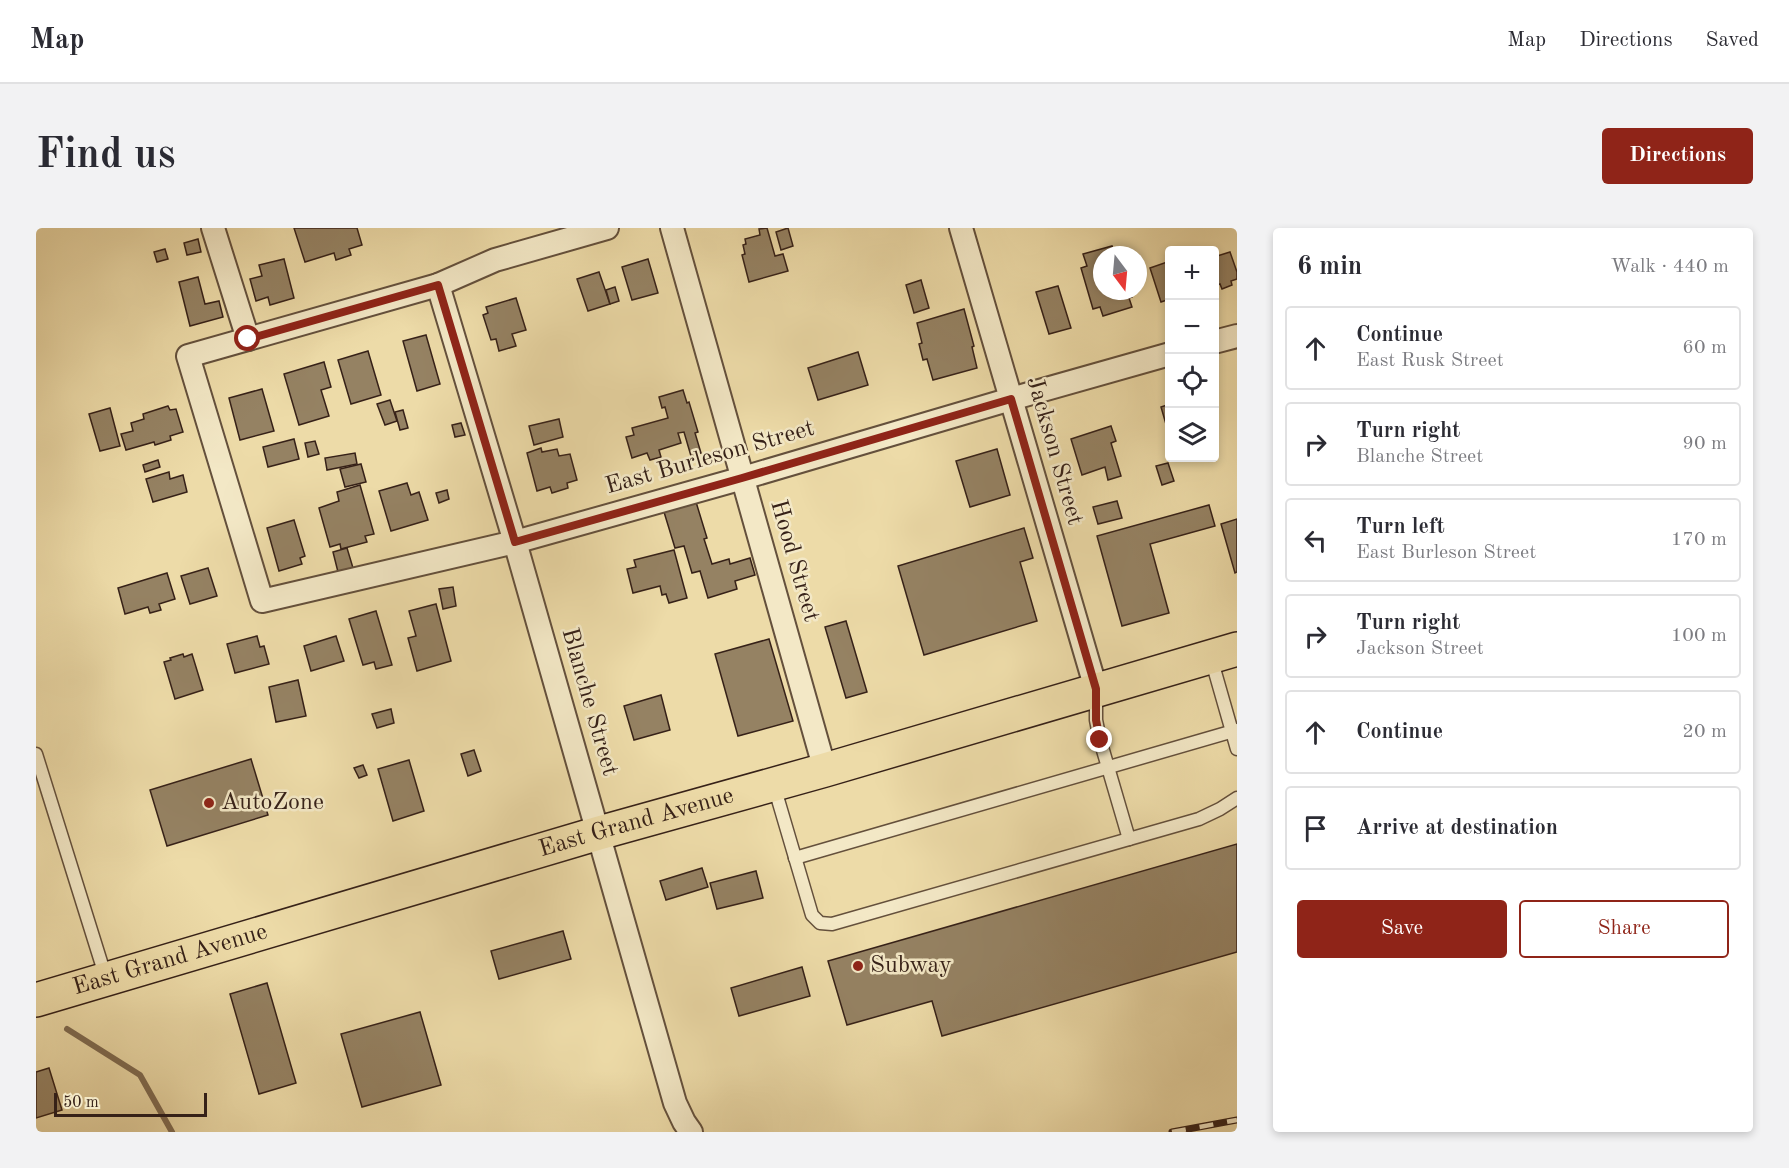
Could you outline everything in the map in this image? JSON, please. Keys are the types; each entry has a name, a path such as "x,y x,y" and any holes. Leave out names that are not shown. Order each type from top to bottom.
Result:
{"highway":[{"name":"East Grand Avenue","path":"36,1000 599,833 825,770 1224,653"}],"street":[{"path":"213,228 248,339 438,285 495,260 608,228"},
{"name":"Hood Street","path":"672,228 825,770"},
{"name":"Jackson Street","path":"961,228 1096,689"},
{"name":"Blanche Street","path":"438,285 515,542 675,1103 691,1132"},
{"path":"1219,341 1237,336"},
{"name":"East Burleson Street","path":"248,339 188,356 262,601 515,542 1165,355"}],"lane":[{"path":"1224,653 1237,749"},
{"path":"1096,689 1097,730 1130,838"},
{"path":"795,858 1235,731"},
{"path":"36,754 106,980"},
{"path":"774,784 812,915 820,923 831,924 1210,815 1237,798"}],"building":[{"path":"294,228 357,228 362,245 349,249 351,255 336,260 334,253 305,262"},
{"path":"767,228 775,256 783,254 788,271 749,282 742,255 745,254 743,245 746,244 745,239 760,235 759,229"},
{"path":"788,228 793,246 781,250 776,232"},
{"path":"198,239 201,252 187,255 184,243"},
{"path":"165,249 168,259 157,262 154,252"},
{"path":"1093,251 1093,300 1130,300 1132,307 1103,316 1100,307 1093,309 1081,268 1087,266 1083,254"},
{"path":"1230,252 1237,272 1237,279 1231,281 1232,285 1222,289 1219,284 1219,255"},
{"path":"284,259 294,298 270,305 268,297 256,301 250,279 262,276 259,265"},
{"path":"648,259 658,293 632,300 622,267"},
{"path":"1165,263 1165,301 1161,302 1150,268"},
{"path":"599,272 610,304 588,311 577,279"},
{"path":"198,277 205,304 219,301 223,317 190,326 179,282"},
{"path":"921,280 929,308 914,313 906,285"},
{"path":"1058,286 1071,328 1049,334 1036,292"},
{"path":"615,287 619,301 610,304 606,290"},
{"path":"516,298 526,330 512,334 516,346 499,351 496,339 491,340 483,315 488,313 486,307"},
{"path":"964,309 974,346 972,347 977,368 933,380 927,359 923,360 917,323"},
{"path":"426,335 440,384 417,391 403,341"},
{"path":"368,351 381,395 351,404 338,360"},
{"path":"858,352 868,385 818,400 808,368"},
{"path":"324,362 331,387 321,390 329,416 299,425 284,374"},
{"path":"262,389 274,431 240,440 229,398"},
{"path":"683,390 698,432 695,433 701,453 691,456 684,432 678,433 681,443 659,450 661,457 650,460 647,453 632,458 626,437 634,435 632,428 668,418 659,397"},
{"path":"390,400 397,421 385,425 377,404"},
{"path":"168,406 170,410 176,409 183,432 170,436 171,440 126,450 121,434 133,431 131,423 144,419 143,414"},
{"path":"1165,406 1165,421 1161,407"},
{"path":"110,408 120,446 100,451 89,414"},
{"path":"403,410 408,428 400,430 395,412"},
{"path":"559,419 563,437 534,445 529,426"},
{"path":"461,423 465,435 455,437 452,425"},
{"path":"1111,426 1116,441 1111,443 1121,476 1108,480 1105,467 1082,475 1071,439"},
{"path":"294,439 299,459 268,467 263,447"},
{"path":"315,441 319,454 308,457 305,443"},
{"path":"541,448 542,452 557,449 559,456 570,454 577,480 567,483 568,488 552,493 550,487 537,491 527,453"},
{"path":"997,449 1010,495 970,507 956,461"},
{"path":"355,453 357,464 327,470 325,458"},
{"path":"158,460 160,467 145,472 143,465"},
{"path":"1168,463 1174,481 1162,485 1156,466"},
{"path":"361,464 366,482 345,487 340,469"},
{"path":"169,472 170,479 183,475 187,492 153,502 146,479"},
{"path":"407,483 411,495 419,492 428,520 391,531 379,491"},
{"path":"360,485 374,534 365,536 367,542 341,549 340,544 330,547 319,508 339,501 337,492"},
{"path":"447,490 449,499 439,503 436,493"},
{"path":"1117,501 1122,518 1098,524 1093,507"},
{"path":"696,502 712,564 729,559 730,564 750,558 755,575 735,581 737,589 708,598 700,571 692,573 684,546 675,548 664,512"},
{"path":"1209,505 1215,526 1150,544 1169,613 1122,626 1097,536"},
{"path":"1237,519 1237,572 1235,573 1221,524"},
{"path":"294,520 305,556 300,558 302,564 279,571 267,528"},
{"path":"1024,528 1033,558 1020,562 1037,621 924,655 898,566"},
{"path":"347,548 353,568 338,572 333,552"},
{"path":"674,550 687,598 669,603 666,594 662,595 660,586 633,593 627,569 636,567 634,560"},
{"path":"208,568 217,596 190,604 181,576"},
{"path":"167,573 175,599 159,604 161,610 150,613 148,607 125,614 118,588"},
{"path":"453,587 456,606 443,609 439,589"},
{"path":"436,604 451,661 417,671 408,638 416,636 409,611"},
{"path":"376,611 392,665 376,669 374,662 363,665 349,619"},
{"path":"846,621 867,692 846,698 825,627"},
{"path":"257,636 260,647 264,646 269,664 235,673 227,644"},
{"path":"336,636 344,661 311,671 304,646"},
{"path":"769,639 793,721 738,736 715,654"},
{"path":"183,654 184,657 192,654 203,690 175,699 164,662"},
{"path":"298,680 306,716 276,722 269,687"},
{"path":"661,695 670,730 634,740 624,706"},
{"path":"391,709 394,723 377,728 372,714"},
{"path":"474,750 481,771 468,776 461,754"},
{"name":"AutoZone","path":"251,759 268,815 167,846 150,790"},
{"path":"409,760 424,811 393,821 378,769"},
{"path":"363,765 367,775 359,778 354,768"},
{"path":"1237,844 1237,952 942,1036 932,1001 847,1025 828,961"},
{"path":"702,868 708,887 666,900 660,881"},
{"path":"756,871 763,898 717,909 710,883"},
{"path":"563,931 571,959 499,979 491,951"},
{"path":"802,967 810,996 739,1016 731,988"},
{"path":"267,983 296,1083 259,1094 230,994"},
{"path":"420,1012 441,1085 362,1107 341,1034"},
{"path":"49,1068 62,1110 36,1118 36,1072"}],"waterway":[{"path":"67,1029 140,1075 172,1132"}],"railway":[{"path":"1172,1132 1237,1120"}],"place":[{"name":"AutoZone","path":"209,803"},
{"name":"Subway","path":"858,966"}],"route":[{"path":"248,339 438,285 515,542 1011,399 1096,689 1096,720 1100,740"}]}
